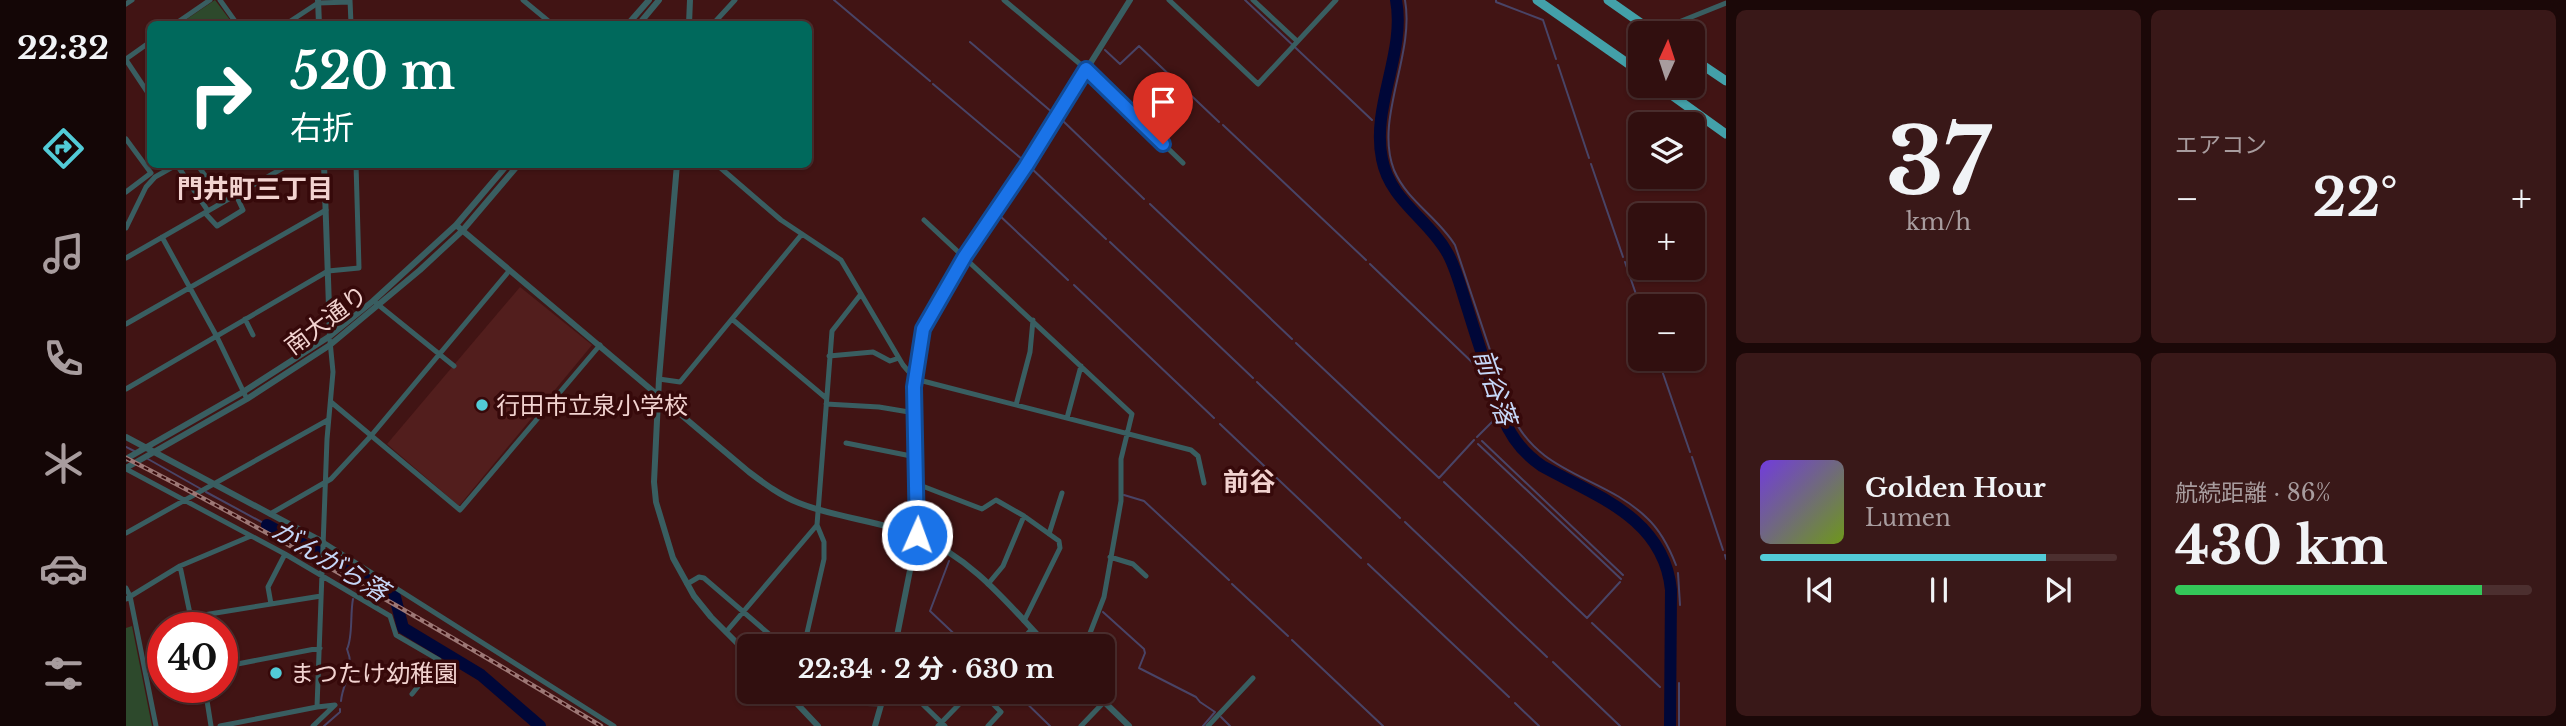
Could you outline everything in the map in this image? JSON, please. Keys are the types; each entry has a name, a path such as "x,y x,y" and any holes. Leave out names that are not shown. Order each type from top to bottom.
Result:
{"highway":[{"path":"1537,0 1628,64"},
{"path":"1608,0 1639,21"},
{"path":"1705,67 1726,81"},
{"path":"1676,98 1726,134"}],"street":[{"path":"126,4 132,0"},
{"path":"183,21 210,0"},
{"path":"220,0 235,21"},
{"path":"523,0 548,21"},
{"path":"631,21 649,0"},
{"path":"642,21 659,0"},
{"path":"683,0 690,11"},
{"path":"689,21 691,0"},
{"path":"716,21 735,0"},
{"path":"1004,0 1086,69 1183,163"},
{"path":"897,634 917,535 915,379 923,329 965,256 1026,166 1130,0"},
{"path":"1169,0 1258,84 1336,0"},
{"path":"1253,0 1296,42"},
{"path":"290,21 318,2 350,1 351,21"},
{"path":"318,2 319,21"},
{"path":"1681,21 1726,3"},
{"path":"147,44 126,59 147,91"},
{"path":"127,141 147,167"},
{"path":"148,168 153,175"},
{"path":"126,191 170,168"},
{"path":"180,168 217,226 243,210 236,195"},
{"path":"200,168 223,202"},
{"path":"126,258 283,168"},
{"path":"317,707 328,420 333,372 324,168"},
{"path":"126,389 328,271 359,268 356,168"},
{"name":"南大通り","path":"126,459 148,451 330,345 456,225 505,168"},
{"name":"南大通り","path":"245,395 376,303 462,231 516,168"},
{"path":"677,168 658,395 654,482 656,502 670,550 687,584 702,606 737,643"},
{"path":"721,168 802,234 841,260 899,358 915,379 1191,450 1198,456 1204,482"},
{"path":"126,228 153,175"},
{"path":"126,324 326,210"},
{"path":"925,220 1132,414 1121,459 1121,501 1104,597 1090,634"},
{"path":"456,225 749,472 797,503 917,535 955,556 989,584 1037,634"},
{"path":"659,379 680,382 802,234"},
{"path":"162,237 217,337 245,395"},
{"path":"270,514 326,482 370,437 509,271"},
{"path":"726,632 817,525 832,331 861,294"},
{"path":"376,303 454,366"},
{"path":"732,318 826,401 915,413"},
{"path":"245,319 253,335"},
{"path":"1016,405 1030,352 1033,320"},
{"path":"331,402 460,510 600,345"},
{"path":"829,356 873,352 890,361 899,358"},
{"path":"1067,418 1081,366"},
{"path":"126,533 328,420"},
{"path":"126,437 323,542 614,726"},
{"path":"846,443 916,457"},
{"name":"南大通り","path":"126,469 148,451"},
{"path":"126,469 285,554 390,616 396,635 439,660 412,694"},
{"path":"917,484 982,509 996,500 1059,541 1060,548 1024,621"},
{"path":"1049,534 1062,492"},
{"path":"989,584 1003,566 1024,516"},
{"path":"807,634 824,559 824,542 817,525"},
{"path":"128,598 180,566 251,536"},
{"path":"271,604 268,587 285,554"},
{"path":"1110,557 1133,564 1146,576"},
{"path":"180,566 190,612"},
{"path":"687,584 699,576 704,578 769,634"},
{"path":"126,588 156,726"},
{"path":"222,612 321,596"},
{"path":"1027,634 1032,629"},
{"path":"238,664 320,648"},
{"path":"1208,726 1253,678"},
{"path":"207,703 211,726"},
{"path":"797,704 818,726"},
{"path":"875,726 882,704"},
{"path":"923,704 942,725 961,704"},
{"path":"1081,726 1102,704"},
{"path":"1106,704 1129,726"},
{"path":"220,726 335,705 313,726"},
{"path":"988,726 1001,712 993,705"}],"shaded area":[{"name":"行田市立泉小学校","path":"520,287 592,345 459,506 387,444"}],"green space":[{"path":"215,0 231,21 184,21"},
{"path":"132,626 152,726 126,726 126,628"}],"waterway":[{"path":"834,0 930,81"},
{"path":"1245,0 1372,120"},
{"name":"前谷落","path":"1396,0 1396,40 1381,119 1380,139 1386,174 1401,198 1431,230 1448,254 1503,417 1514,438 1523,450 1542,466 1624,512 1655,544 1666,565 1671,590 1670,726"},
{"path":"1405,0 1405,43 1389,130 1389,150 1394,170 1407,191 1455,245 1511,413 1523,434 1555,463 1611,492 1647,518 1664,540 1676,565"},
{"path":"1496,0 1543,20 1556,59"},
{"path":"970,42 1053,113"},
{"path":"1105,50 1120,64 1139,46 1219,122"},
{"path":"1558,65 1589,158"},
{"path":"933,84 1023,160"},
{"path":"1061,119 1144,199"},
{"path":"1223,125 1366,260"},
{"path":"1591,164 1623,257"},
{"path":"1030,167 1106,239"},
{"path":"1150,204 1292,339"},
{"path":"999,215 1068,280"},
{"path":"1110,242 1253,378"},
{"path":"1625,262 1636,294"},
{"path":"1370,264 1477,367"},
{"path":"1074,285 1214,418"},
{"path":"1296,343 1439,478 1474,440"},
{"path":"1662,371 1690,452"},
{"path":"1257,382 1400,518"},
{"path":"1477,437 1494,420"},
{"path":"1220,424 1361,558"},
{"path":"1482,441 1623,575"},
{"path":"1478,444 1621,579"},
{"name":"がんがら落","path":"126,447 134,451"},
{"path":"1692,457 1723,550"},
{"name":"がんがら落","path":"148,459 201,489"},
{"path":"1444,482 1587,618 1620,582"},
{"name":"がんがら落","path":"206,492 267,525"},
{"path":"1124,495 1144,501 1229,580"},
{"path":"1405,522 1547,657"},
{"name":"がんがら落","path":"267,525 389,590 395,597 403,628 481,675 540,726"},
{"path":"1725,555 1726,559"},
{"path":"949,561 930,611 954,634"},
{"path":"1368,564 1509,697"},
{"path":"1678,573 1680,605"},
{"path":"1232,584 1288,636"},
{"path":"341,701 350,670 347,649 353,599"},
{"path":"1103,612 1144,649 1139,668 1196,697 1215,712 1203,726"},
{"path":"1592,623 1660,687"},
{"path":"1292,640 1383,726"},
{"path":"1553,662 1620,726"},
{"path":"1679,683 1679,726"},
{"path":"1515,703 1539,726"},
{"path":"1027,704 1050,726"},
{"path":"324,726 340,709"},
{"path":"1221,717 1230,726"}],"railway":[{"path":"126,458 366,588 601,726"}],"place":[{"name":"行田市立泉小学校","path":"482,405"},
{"name":"まつたけ幼稚園","path":"276,673"}],"district":[{"name":"門井町三丁目","path":"255,189"},
{"name":"前谷","path":"1249,482"}],"route":[{"path":"917,535 914,387 921,338 935,306 965,256 1026,166 1086,69 1163,144"}]}
